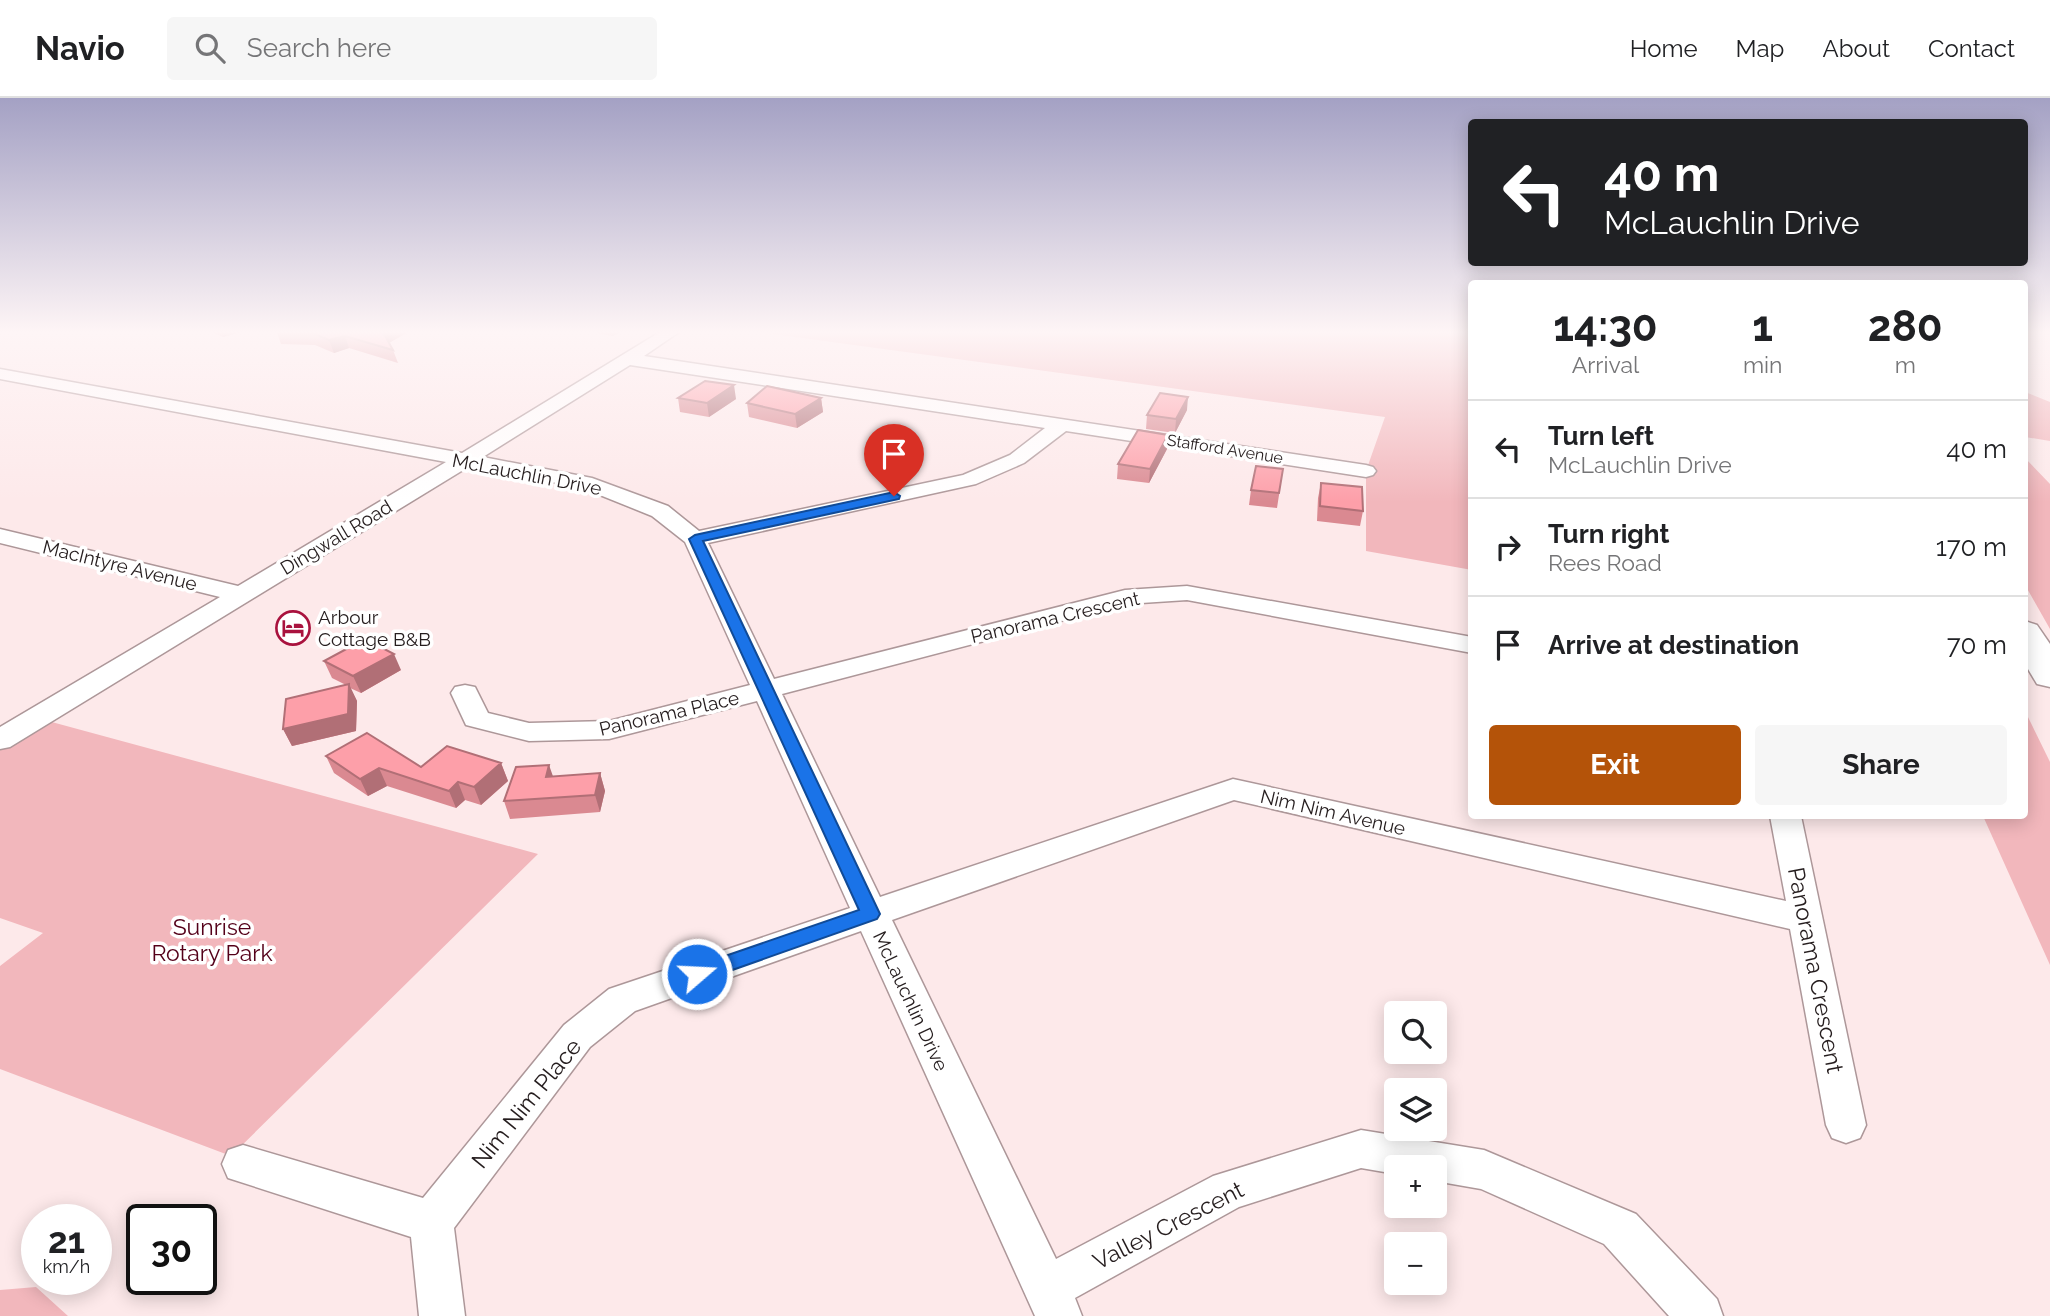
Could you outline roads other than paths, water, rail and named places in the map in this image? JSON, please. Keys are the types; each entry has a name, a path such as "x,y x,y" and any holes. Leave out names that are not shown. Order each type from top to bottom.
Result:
{"main road":[{"path":"2028,637 2050,676"}],"street":[{"name":"McLauchlin Drive","path":"79,389 585,482 660,512 695,539 1053,1302"},
{"name":"Dingwall Road","path":"0,740 579,389"},
{"name":"Stafford Avenue","path":"827,389 1366,471"},
{"path":"695,539 969,480 1017,459 1063,424"},
{"name":"MacIntyre Avenue","path":"0,536 240,594"},
{"name":"Panorama Crescent","path":"766,690 1112,600 1137,596 1187,593 1468,644"},
{"name":"Panorama Place","path":"465,692 476,719 529,732 609,730 766,690"},
{"name":"Nim Nim Avenue","path":"870,914 1233,789 1806,919"},
{"name":"Panorama Crescent","path":"1787,819 1846,1125"},
{"name":"Nim Nim Place","path":"431,1222 577,1037 622,1000 870,914"},
{"name":"Valley Crescent","path":"1053,1302 1228,1190 1361,1149 1484,1170 1620,1229 1700,1316"},
{"path":"243,1164 431,1222 442,1316"}],"place":[{"name":"Arbour Cottage B&B","path":"293,628"}],"park label":[{"name":"Sunrise Rotary Park","path":"212,939"}]}
